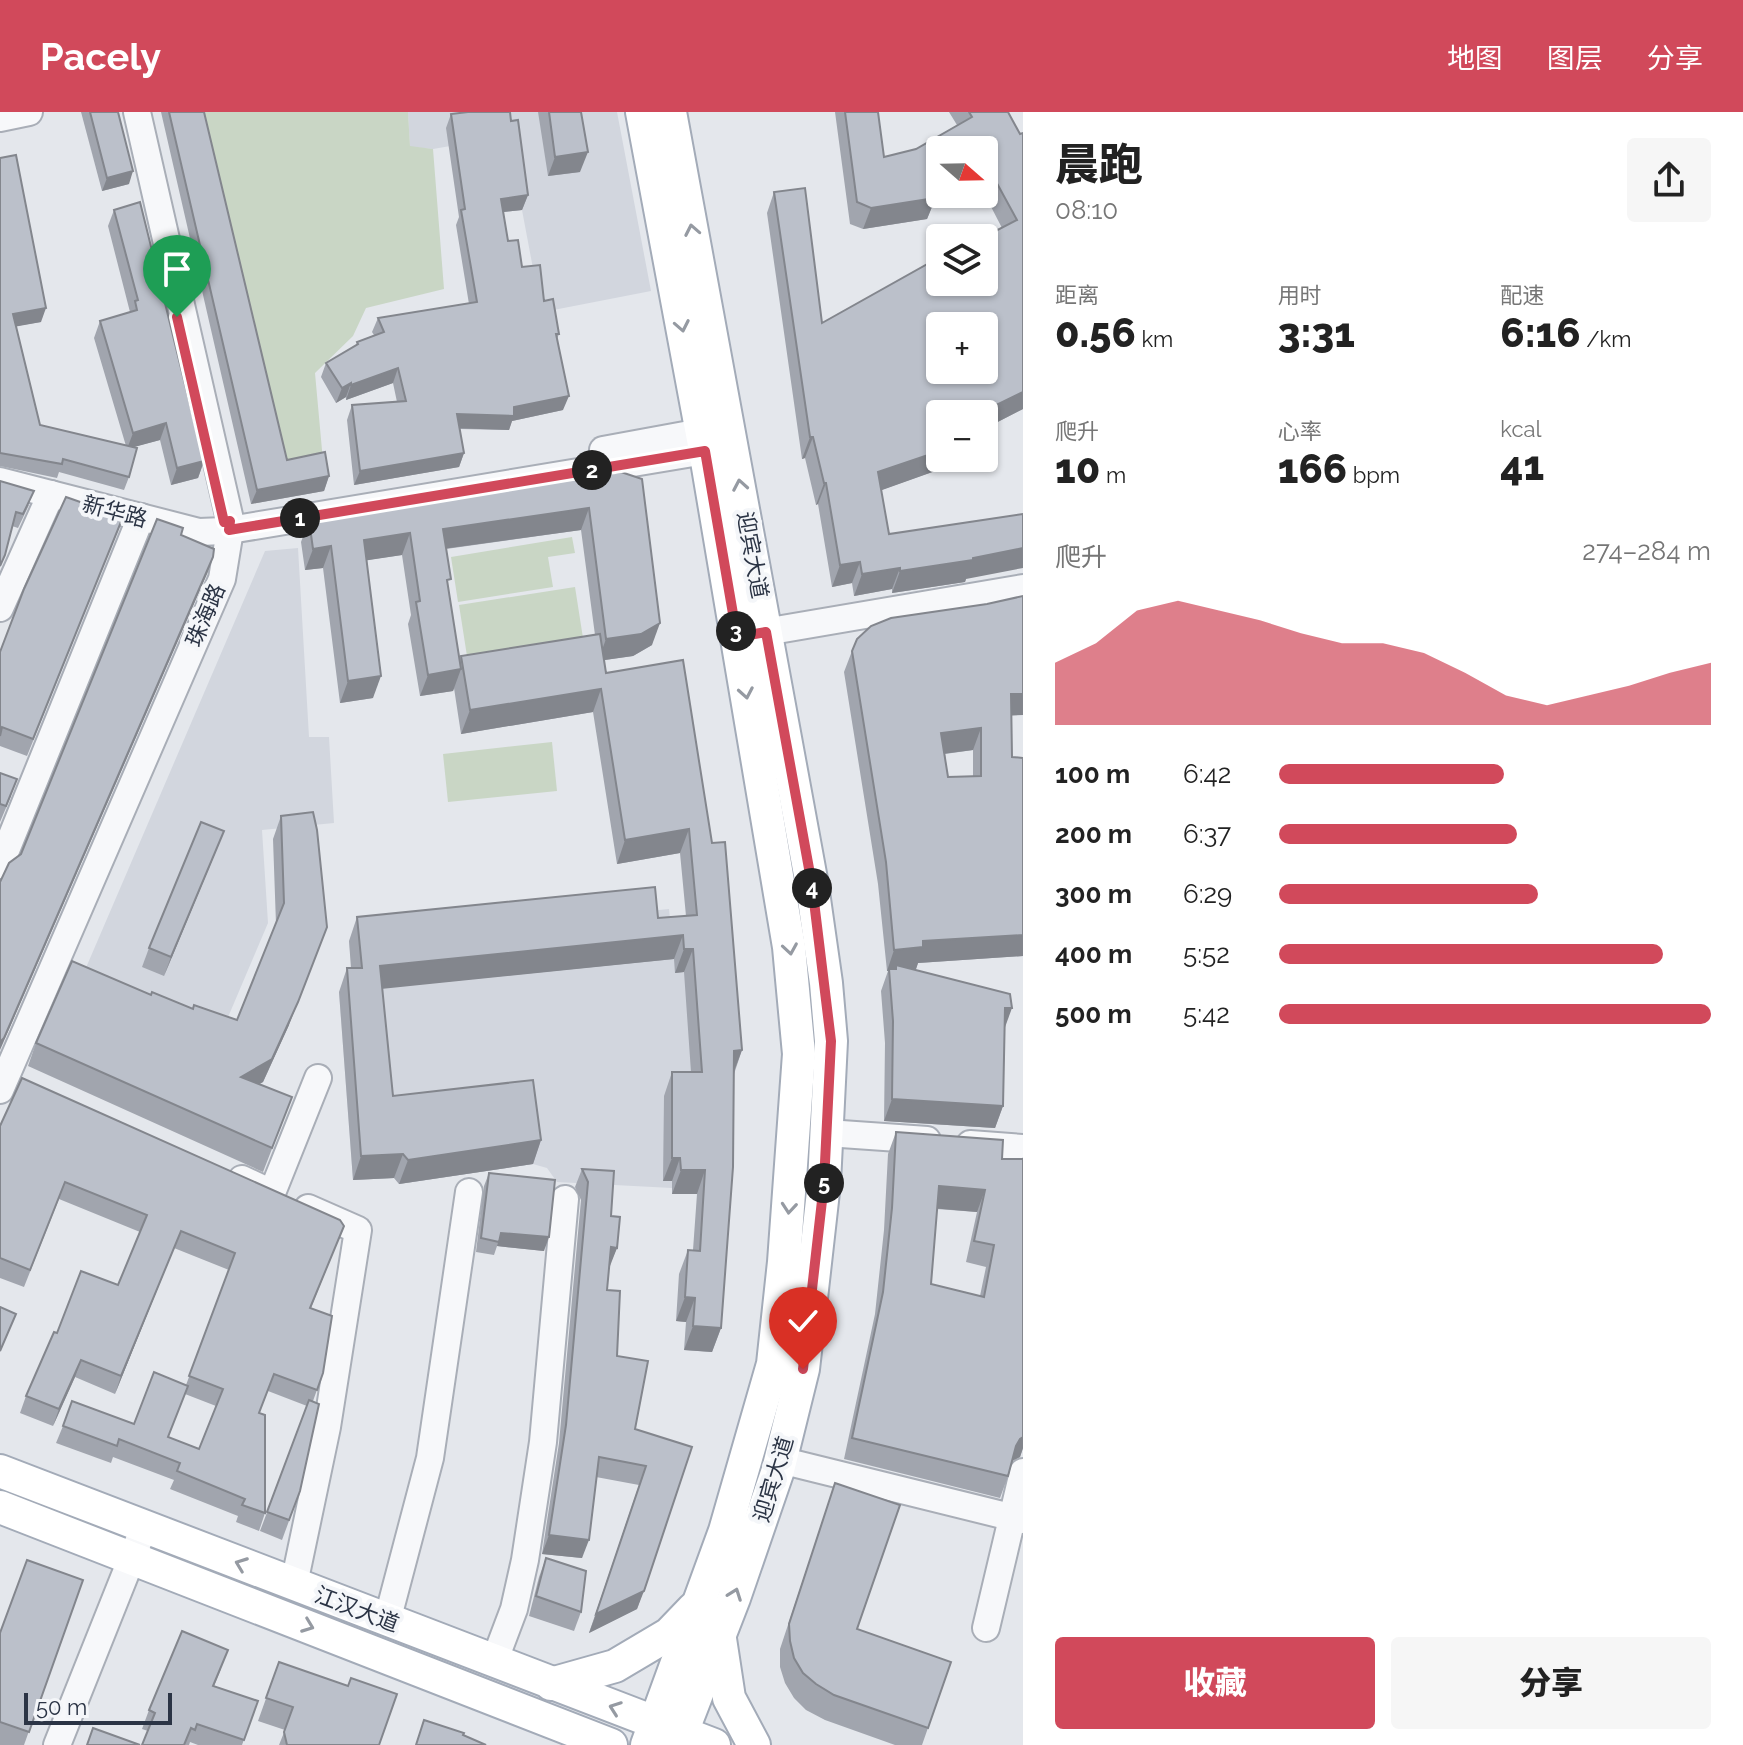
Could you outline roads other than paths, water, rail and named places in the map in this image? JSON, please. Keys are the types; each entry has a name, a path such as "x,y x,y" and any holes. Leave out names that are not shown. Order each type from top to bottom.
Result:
{"main road":[{"name":"迎宾大道","path":"642,112 703,442 812,885 831,1041 827,1133 814,1285 803,1369 780,1460 719,1636 665,1736"},
{"name":"迎宾大道","path":"665,1736 698,1604 725,1531 773,1364 784,1262 799,1054 794,976 752,634 670,112"},
{"name":"江汉大道","path":"0,1471 551,1684 665,1736 714,1745"},
{"name":"江汉大道","path":"0,1507 177,1574 580,1737 611,1745"},
{"path":"96,1543 108,1542 113,1537 117,1522 108,1513"},
{"path":"177,1574 170,1563 170,1556 178,1544 188,1543"},
{"path":"551,1684 615,1666 669,1634 698,1604"},
{"path":"719,1636 729,1698 754,1745"}],"street":[{"path":"0,118 29,112"},
{"name":"珠海路","path":"130,112 227,526"},
{"name":"珠海路","path":"2,1077 222,579 227,526 137,112"},
{"name":"新华路","path":"0,481 199,532 703,442"},
{"name":"新华路","path":"0,468 202,523 227,526"},
{"path":"0,608 51,494"},
{"path":"0,865 141,517"},
{"path":"752,634 1023,588"},
{"path":"2,1077 35,1086"},
{"path":"272,1193 318,1078"},
{"path":"827,1133 1023,1148"},
{"path":"216,1168 358,1230 327,1427 294,1584"},
{"path":"387,1621 430,1458 469,1192"},
{"path":"494,1662 514,1609 543,1442 565,1199"},
{"path":"780,1460 1017,1518"},
{"path":"986,1628 1017,1518 1023,1472"},
{"path":"57,1745 144,1526"}]}
